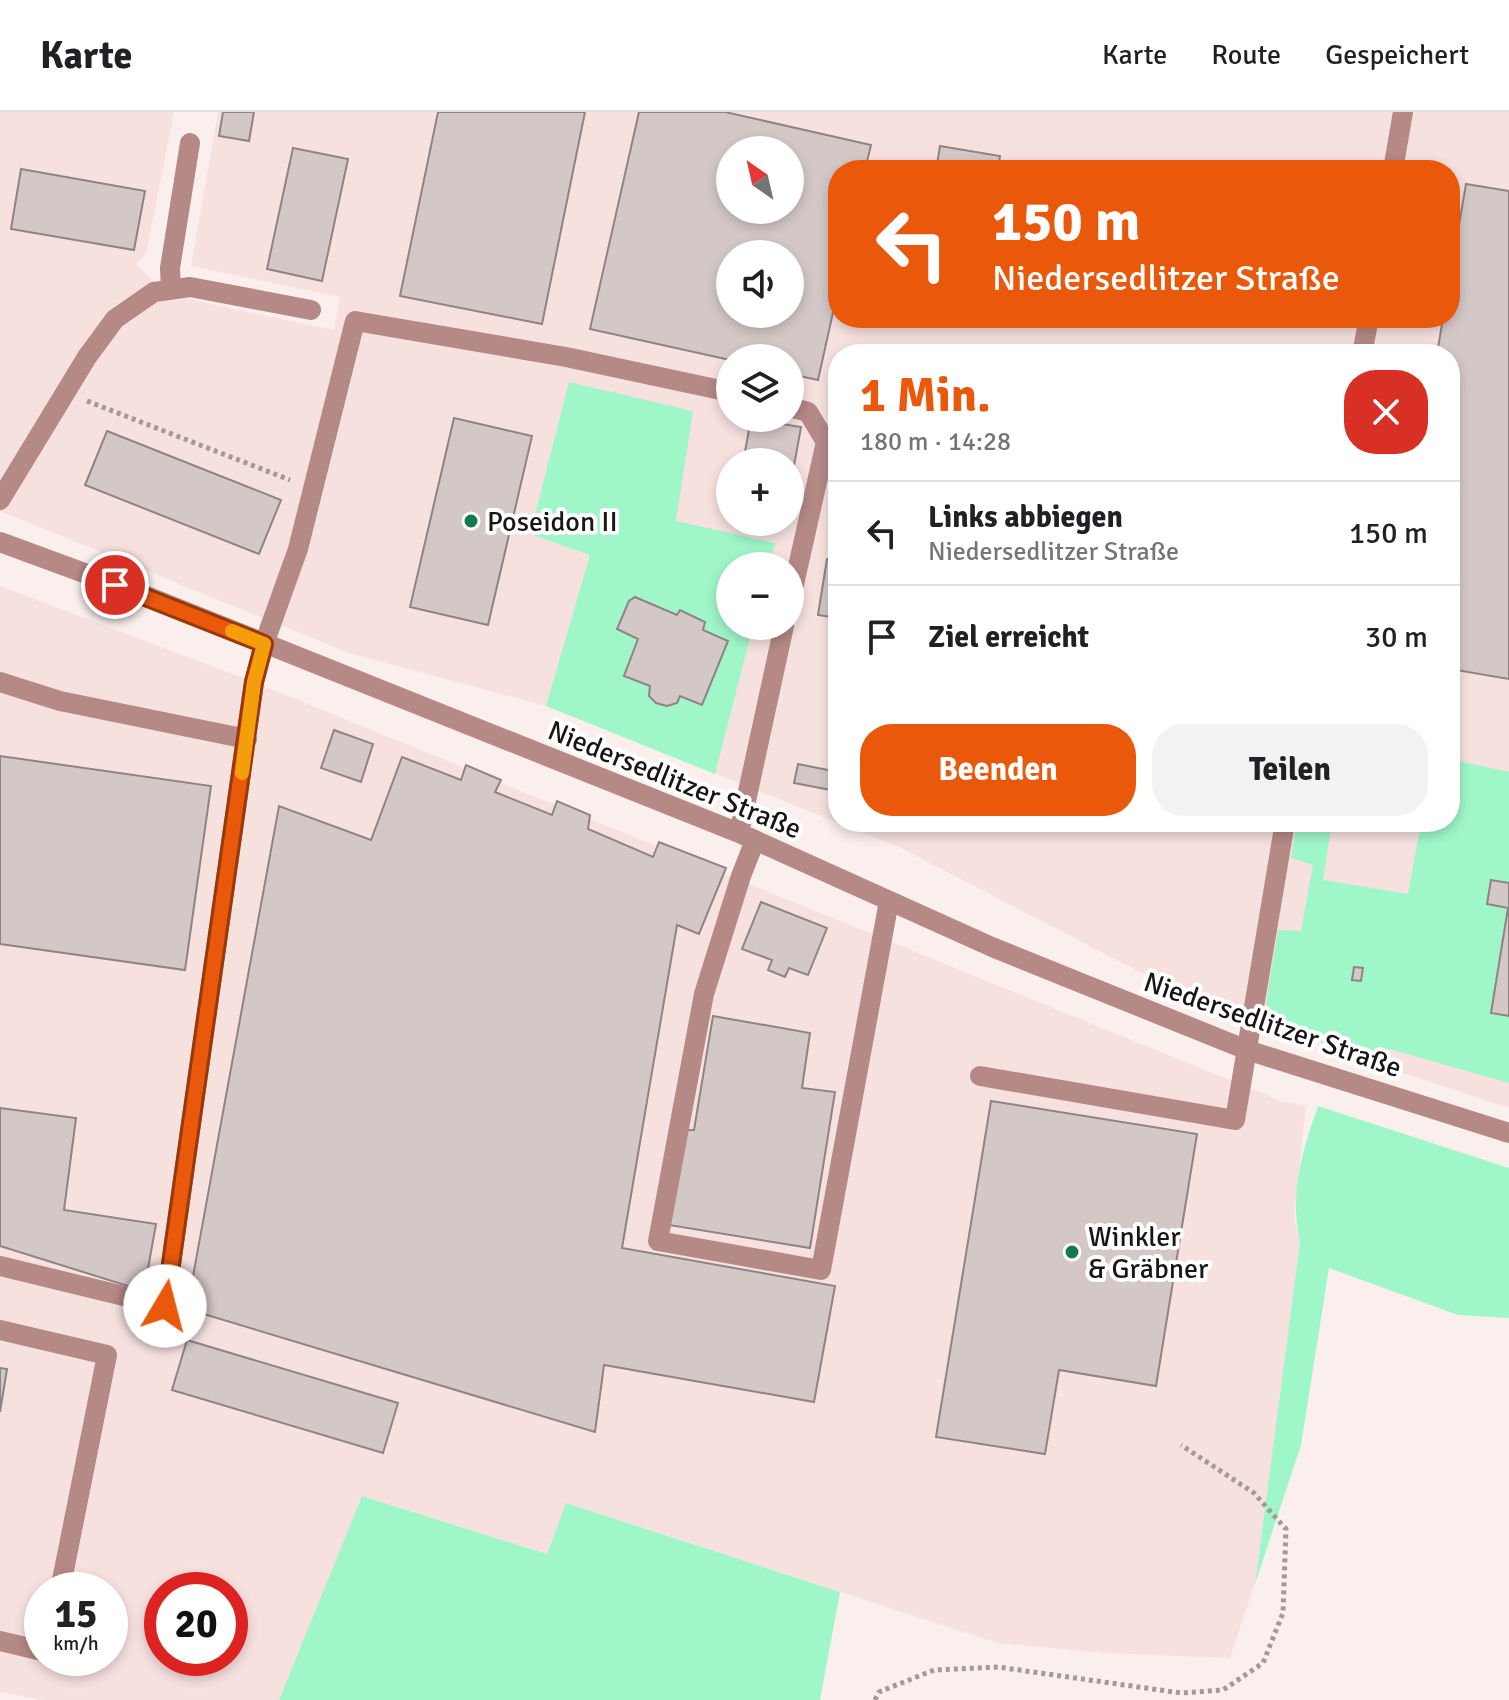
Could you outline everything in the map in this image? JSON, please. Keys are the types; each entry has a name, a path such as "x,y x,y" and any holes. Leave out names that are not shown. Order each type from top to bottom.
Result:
{"street":[{"path":"1395,160 1403,112"},
{"path":"171,290 170,268 190,143"},
{"path":"0,500 115,319 154,292 190,287 311,310"},
{"path":"0,1266 165,1306 254,682 264,644 298,549 355,321 566,357 716,389"},
{"path":"801,552 826,442 808,412 804,411"},
{"name":"Niedersedlitzer Straße","path":"0,542 747,836 992,947 1247,1050 1509,1133"},
{"path":"782,640 741,876 704,994 658,1241 821,1270 889,901"},
{"path":"0,682 60,701 247,739"},
{"path":"980,1076 1235,1120 1283,832"},
{"path":"0,1330 107,1355 64,1572"},
{"path":"0,1641 24,1647"}],"path":[{"path":"66,393 313,489"},
{"path":"875,1700 879,1692 934,1670 998,1667 1181,1693 1223,1690 1263,1663 1283,1613 1286,1529 1254,1493 1181,1445"}],"shaded area":[{"path":"0,112 174,112 146,254 136,264 168,295 334,330 340,297 191,266 218,112 1509,112 1509,1108 1358,1058 1138,971 901,848 861,832 1460,832 1460,344 828,344 828,819 546,706 349,653 0,511"},
{"path":"0,586 254,682 1281,1101 1306,1106 1294,1217 1300,1242 1255,1584 1230,1658 1104,1653 998,1643 566,1503 547,1554 363,1496 279,1700 42,1700 0,1692"}],"green space":[{"path":"569,382 693,411 676,521 716,530 716,536 744,536 775,543 773,552 716,552 716,640 749,640 715,774 546,706 590,555 530,534"},
{"path":"1460,761 1509,772 1509,883 1491,880 1487,904 1508,908 1491,1013 1509,1016 1509,1083 1389,1049 1383,1062 1335,1046 1276,1032 1266,1002 1278,930 1301,931 1313,865 1291,858 1295,832 1330,832 1323,880 1408,894 1419,832 1460,832"},
{"path":"1318,1106 1509,1168 1509,1318 1458,1315 1329,1268 1301,1445 1255,1584 1300,1242 1296,1206 1299,1172"},
{"path":"362,1496 547,1554 566,1503 840,1592 820,1700 279,1700"}],"building":[{"path":"223,112 254,112 249,141 219,136"},
{"path":"438,112 585,112 542,324 400,296"},
{"path":"639,112 725,112 871,145 867,160 828,160 830,328 818,380 804,377 804,344 716,344 716,357 590,329"},
{"path":"940,146 1000,156 999,160 938,160"},
{"path":"293,148 348,159 322,281 267,269"},
{"path":"21,169 145,191 134,250 11,229"},
{"path":"1466,184 1509,191 1509,679 1460,671 1460,344 1439,344 1441,328 1460,328 1460,219"},
{"name":"Poseidon II","path":"454,418 532,436 488,625 410,607"},
{"path":"107,431 281,500 259,554 85,485"},
{"path":"749,432 800,432 797,448 746,448"},
{"path":"827,559 828,616 818,615"},
{"path":"635,597 677,615 680,610 705,622 703,630 716,636 716,640 728,641 702,705 680,696 677,703 667,706 656,703 649,696 650,686 624,676 638,639 617,629 629,601"},
{"path":"334,730 373,744 361,782 321,768"},
{"path":"0,756 211,786 185,970 0,944"},
{"path":"402,757 461,780 466,765 501,780 495,792 552,815 557,801 590,815 588,829 653,857 659,842 726,868 699,934 677,925 622,1248 835,1286 814,1402 604,1365 595,1432 187,1309 279,806 371,840"},
{"path":"798,764 828,770 828,789 794,783"},
{"path":"1491,880 1509,883 1509,1016 1491,1013 1508,908 1487,904"},
{"path":"761,902 827,928 808,975 789,968 785,977 768,970 772,960 742,949"},
{"path":"1354,967 1363,968 1361,981 1352,980"},
{"path":"713,1016 810,1033 802,1088 835,1092 810,1248 669,1225 684,1130 694,1130"},
{"name":"Winkler & Gräbner","path":"991,1101 1197,1134 1156,1386 1059,1370 1045,1454 936,1437"},
{"path":"0,1108 76,1118 64,1210 156,1224 144,1291 0,1246"},
{"path":"187,1340 398,1403 383,1453 172,1390"},
{"path":"0,1368 7,1369 0,1412"}],"slow traffic":[{"path":"232,631 264,644 254,682 242,773"}],"place":[{"name":"Poseidon II","path":"471,521"},
{"name":"Winkler & Gräbner","path":"1072,1252"}],"route":[{"path":"115,585 264,644 254,682 165,1306"}]}
